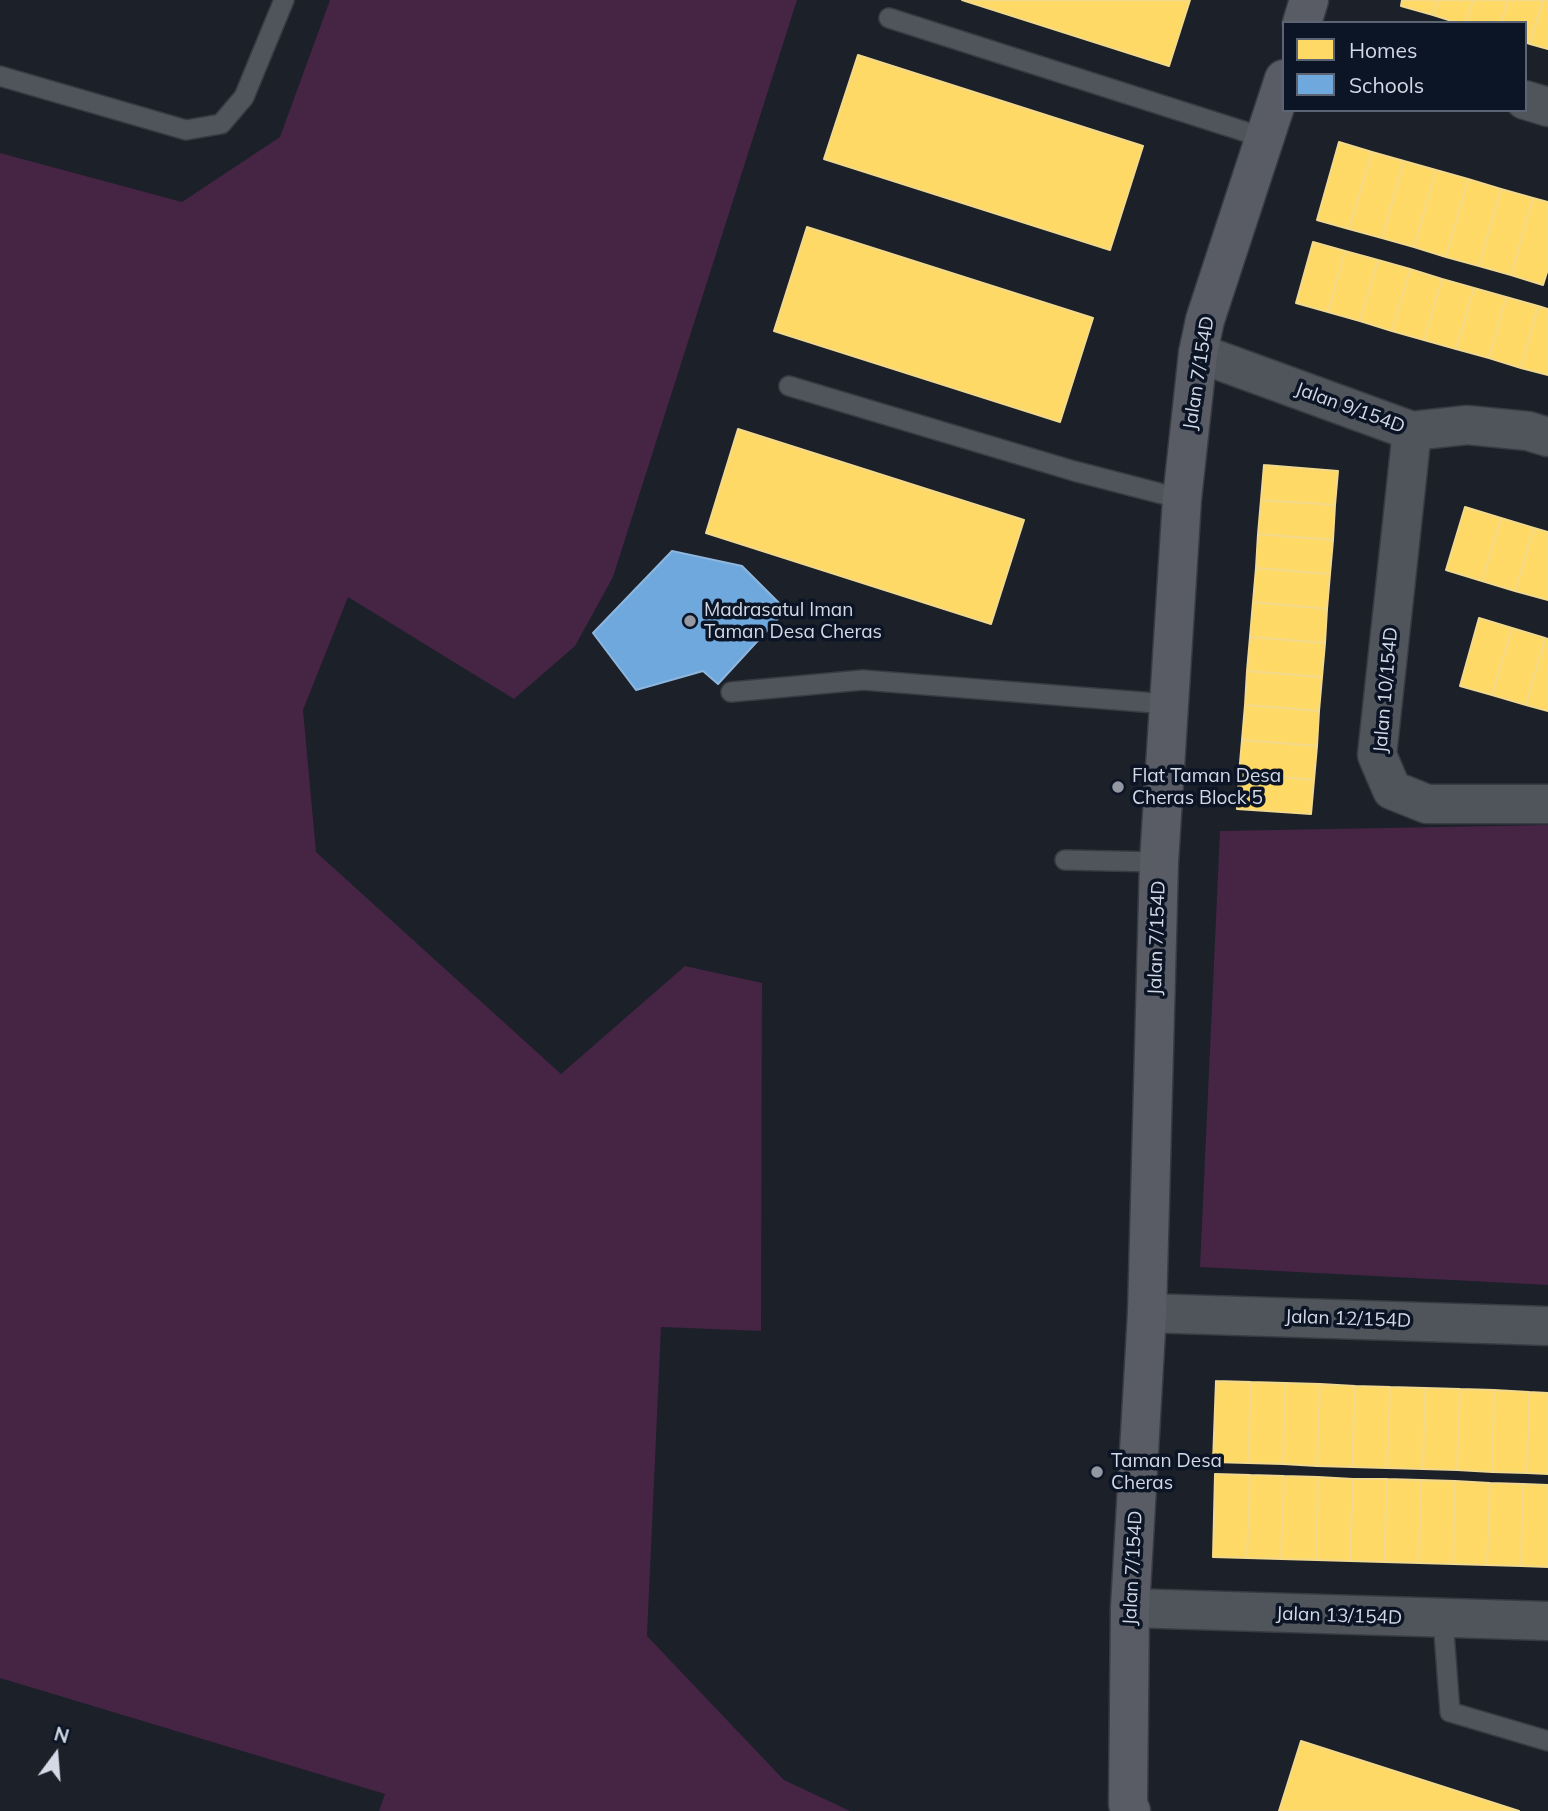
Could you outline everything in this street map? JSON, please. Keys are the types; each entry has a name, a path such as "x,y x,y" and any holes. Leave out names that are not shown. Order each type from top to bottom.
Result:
{"street":[{"path":"1303,21 1309,0"},
{"name":"Jalan 7/154D","path":"1131,1811 1128,1804 1130,1608 1147,1313 1159,862 1182,499 1198,353 1205,320 1282,85"},
{"path":"1527,101 1548,107"},
{"name":"Jalan 9/154D","path":"1198,353 1412,430 1467,425 1528,431 1548,438"},
{"name":"Jalan 10/154D","path":"1412,430 1377,755 1392,790 1427,804 1548,804"},
{"name":"Jalan 12/154D","path":"1147,1313 1548,1326"},
{"name":"Jalan 13/154D","path":"1130,1608 1548,1621"}],"lane":[{"path":"0,76 186,130 221,124 244,97 284,0"},
{"path":"889,18 1265,138"},
{"path":"789,386 1074,471 1182,499"},
{"path":"731,692 863,680 1168,704"},
{"path":"1065,860 1159,862"},
{"path":"1443,1619 1450,1712 1548,1741"}],"shaded area":[{"path":"330,0 797,0 613,577 575,646 514,699 348,597 303,710 316,852 561,1074 685,966 762,983 761,1331 661,1327 647,1636 784,1780 850,1811 379,1811 385,1794 0,1678 0,153 182,202 280,137"},
{"path":"1548,825 1548,1285 1200,1267 1220,831"}],"building: Homes":[{"path":"962,0 1190,0 1169,66"},
{"path":"1402,0 1438,0 1433,15 1401,6"},
{"path":"1438,0 1473,0 1467,21 1452,21 1433,15"},
{"path":"1473,0 1508,0 1502,21 1467,21"},
{"path":"1508,0 1543,0 1530,44 1527,43 1527,21 1502,21"},
{"path":"1543,0 1548,0 1548,49 1530,44"},
{"path":"858,55 1143,146 1110,250 824,159"},
{"path":"1339,142 1372,152 1349,229 1317,220"},
{"path":"1372,152 1404,161 1382,238 1349,229"},
{"path":"1404,161 1436,170 1414,247 1382,238"},
{"path":"1436,170 1468,179 1446,257 1414,247"},
{"path":"1468,179 1501,189 1479,266 1446,257"},
{"path":"1501,189 1533,198 1511,275 1479,266"},
{"path":"1533,198 1548,202 1548,269 1543,285 1511,275"},
{"path":"807,227 1093,318 1060,422 774,331"},
{"path":"1313,242 1345,251 1328,312 1296,303"},
{"path":"1345,251 1378,260 1360,321 1328,312"},
{"path":"1378,260 1410,269 1392,331 1360,321"},
{"path":"1410,269 1442,279 1424,340 1392,331"},
{"path":"1442,279 1474,288 1456,349 1424,340"},
{"path":"1474,288 1506,297 1489,358 1456,349"},
{"path":"1506,297 1538,306 1521,368 1489,358"},
{"path":"1538,306 1548,309 1548,375 1521,368"},
{"path":"738,429 1024,520 991,624 706,533"},
{"path":"1264,465 1338,471 1335,505 1261,500"},
{"path":"1261,500 1335,505 1333,540 1258,534"},
{"path":"1465,507 1501,518 1482,581 1446,570"},
{"path":"1501,518 1534,528 1515,591 1482,581"},
{"path":"1534,528 1548,532 1548,600 1515,591"},
{"path":"1258,534 1333,540 1330,574 1256,568"},
{"path":"1256,568 1330,574 1327,609 1253,602"},
{"path":"1253,602 1327,609 1325,643 1250,637"},
{"path":"1479,618 1512,628 1492,695 1460,686"},
{"path":"1512,628 1545,638 1526,705 1492,695"},
{"path":"1250,637 1325,643 1322,677 1247,671"},
{"path":"1545,638 1548,639 1548,711 1526,705"},
{"path":"1247,671 1322,677 1319,711 1245,705"},
{"path":"1245,705 1319,711 1317,746 1242,740"},
{"path":"1242,740 1317,746 1314,780 1239,774"},
{"path":"1239,774 1314,780 1311,814 1237,809"},
{"path":"1216,1381 1251,1382 1248,1463 1213,1462"},
{"path":"1251,1382 1285,1383 1283,1464 1248,1463"},
{"path":"1285,1383 1320,1384 1317,1466 1283,1464"},
{"path":"1320,1384 1355,1386 1352,1467 1317,1466"},
{"path":"1355,1386 1390,1387 1387,1468 1352,1467"},
{"path":"1390,1387 1425,1388 1423,1469 1387,1468"},
{"path":"1425,1388 1460,1389 1457,1470 1423,1469"},
{"path":"1460,1389 1494,1390 1492,1472 1457,1470"},
{"path":"1494,1390 1529,1392 1527,1473 1492,1472"},
{"path":"1529,1392 1548,1393 1548,1474 1527,1473"},
{"path":"1215,1474 1250,1475 1247,1558 1213,1557"},
{"path":"1250,1475 1284,1476 1281,1559 1247,1558"},
{"path":"1284,1476 1318,1477 1316,1560 1281,1559"},
{"path":"1318,1477 1353,1479 1350,1561 1316,1560"},
{"path":"1353,1479 1387,1479 1384,1562 1350,1561"},
{"path":"1387,1479 1421,1480 1419,1563 1384,1562"},
{"path":"1421,1480 1455,1481 1453,1564 1419,1563"},
{"path":"1455,1481 1490,1483 1487,1565 1453,1564"},
{"path":"1490,1483 1523,1484 1521,1566 1487,1565"},
{"path":"1523,1484 1548,1485 1548,1567 1521,1566"},
{"path":"1301,1741 1519,1811 1279,1811"}],"building: Schools":[{"name":"Madrasatul Iman Taman Desa Cheras","path":"672,551 742,566 786,610 718,684 703,671 636,690 593,633"}],"place":[{"name":"Madrasatul Iman Taman Desa Cheras","path":"690,621"},
{"name":"Flat Taman Desa Cheras Block 5","path":"1118,787"},
{"name":"Taman Desa Cheras","path":"1097,1472"}]}
